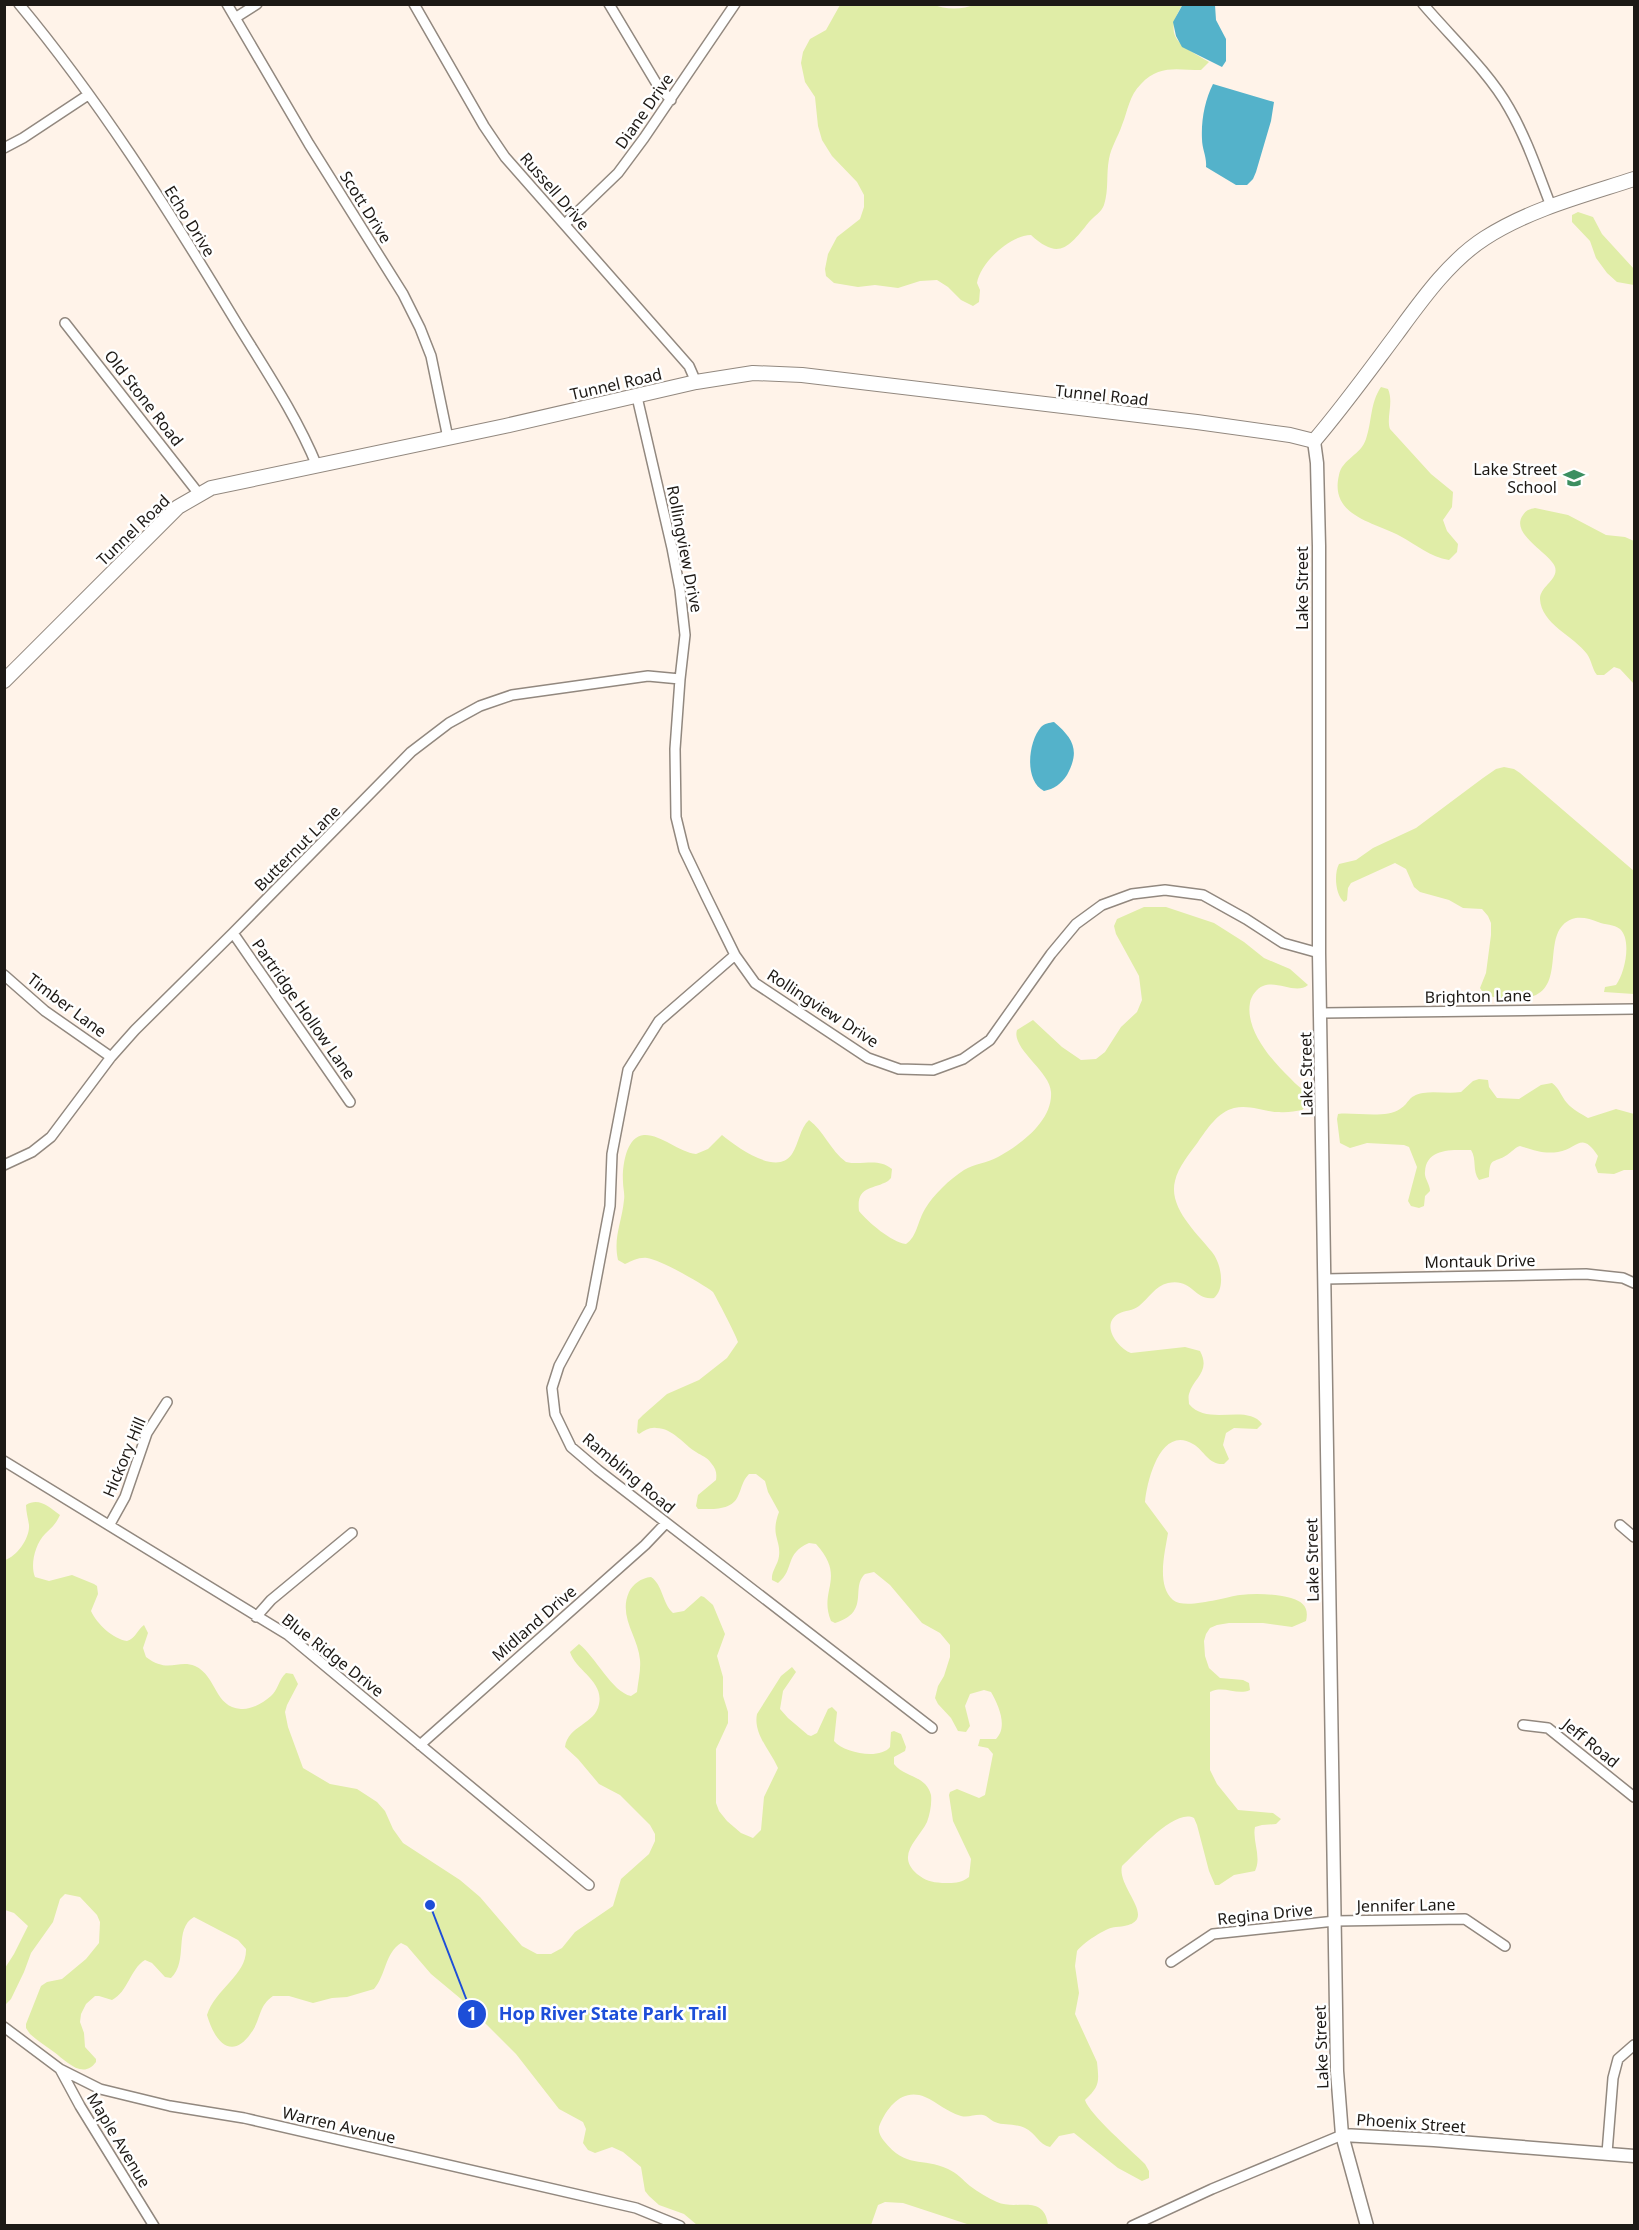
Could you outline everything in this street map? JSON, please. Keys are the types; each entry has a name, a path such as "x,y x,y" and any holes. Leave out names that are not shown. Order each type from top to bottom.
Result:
{"main road":[{"path":"1314,441 1417,306 1455,264 1483,239 1505,226 1551,206 1635,179"},
{"name":"Tunnel Road","path":"4,681 178,507 211,488 637,397 696,382 753,373 802,375 1197,422 1290,435 1314,441"}],"street":[{"name":"Echo Drive","path":"19,4 51,43 138,167 218,292 304,435 317,466"},
{"name":"Scott Drive","path":"227,4 309,144 403,294 431,356 448,438"},
{"path":"235,18 257,4"},
{"name":"Russell Drive","path":"414,4 484,126 505,157 688,366 696,382"},
{"path":"609,4 657,86 671,100"},
{"name":"Diane Drive","path":"565,224 618,173 671,100 735,4"},
{"path":"1423,4 1508,106 1522,132 1551,206"},
{"path":"4,148 88,95"},
{"name":"Old Stone Road","path":"65,323 199,494"},
{"name":"Rollingview Drive","path":"637,397 680,590 685,635 675,750 676,817 684,850 735,955 755,983 868,1058 899,1069 933,1070 963,1059 990,1040 1051,954 1076,924 1102,905 1132,894 1165,890 1203,895 1246,919 1283,944 1319,953"},
{"name":"Lake Street","path":"1314,441 1317,463 1319,546 1319,953 1322,1013 1336,2071 1342,2135 1367,2226"},
{"name":"Butternut Lane","path":"4,1165 32,1152 51,1137 111,1057 135,1030 411,752 449,723 480,706 512,694 648,676 680,679"},
{"name":"Partridge Hollow Lane","path":"233,933 350,1102"},
{"name":"Rambling Road","path":"735,955 659,1021 628,1070 612,1154 610,1206 591,1307 559,1366 552,1388 555,1414 571,1447 932,1728"},
{"name":"Timber Lane","path":"4,975 45,1011 111,1057"},
{"name":"Brighton Lane","path":"1322,1013 1635,1009"},
{"name":"Montauk Drive","path":"1324,1279 1586,1274 1623,1278 1635,1283"},
{"name":"Hickory Hill","path":"110,1524 124,1497 147,1433 167,1402"},
{"name":"Blue Ridge Drive","path":"4,1461 288,1635 589,1885"},
{"name":"Midland Drive","path":"420,1745 645,1545 666,1523"},
{"path":"1620,1525 1635,1537"},
{"path":"256,1617 271,1600 352,1533"},
{"name":"Jeff Road","path":"1523,1725 1548,1728 1635,1797"},
{"name":"Jennifer Lane","path":"1335,1921 1465,1919 1505,1946"},
{"name":"Regina Drive","path":"1171,1962 1213,1934 1335,1921"},
{"name":"Warren Avenue","path":"4,2026 60,2069 100,2089 134,2098 244,2118 636,2208 680,2226"},
{"path":"1607,2153 1613,2078 1618,2059 1635,2045"},
{"name":"Maple Avenue","path":"60,2069 80,2106 154,2226"},
{"name":"Phoenix Street","path":"1132,2226 1212,2189 1342,2135 1635,2156"}],"green space":[{"path":"932,4 954,8 976,4 1183,4 1176,16 1174,34 1183,46 1209,62 1201,70 1177,69 1155,73 1141,84 1131,98 1111,150 1106,199 1101,210 1063,248 1049,247 1031,235 1023,236 1005,245 990,259 979,275 977,283 980,290 979,302 973,306 961,300 937,280 920,281 898,288 875,285 858,287 834,283 826,276 825,269 828,254 837,237 860,219 864,207 864,195 857,182 832,156 822,140 815,97 805,82 801,63 803,52 810,39 826,30 840,5"},
{"path":"1578,212 1593,217 1602,234 1634,269 1634,285 1617,282 1607,273 1596,258 1590,241 1572,222 1572,215"},
{"path":"1381,387 1388,389 1390,394 1390,429 1431,474 1453,492 1452,507 1443,520 1447,531 1458,544 1457,552 1449,560 1356,516 1341,500 1338,489 1339,475 1344,465 1364,444 1375,399"},
{"path":"1535,508 1568,515 1606,535 1625,537 1634,541 1634,684 1620,669 1614,667 1604,675 1597,675 1590,659 1581,647 1546,616 1540,599 1543,590 1556,572 1555,567 1526,536 1521,529 1520,522 1525,512"},
{"path":"1504,767 1520,773 1634,871 1634,994 1604,992 1605,987 1616,985 1626,957 1624,934 1615,926 1585,918 1572,919 1563,925 1557,934 1550,979 1545,988 1529,997 1497,998 1487,995 1480,988 1486,973 1491,935 1491,923 1482,909 1463,908 1449,900 1420,892 1414,887 1406,869 1395,863 1351,883 1347,900 1344,902 1341,899 1336,884 1339,864 1356,860 1373,848 1416,828 1483,778 1496,769"},
{"path":"1144,907 1166,907 1214,923 1264,958 1290,969 1308,985 1298,989 1275,985 1261,987 1252,998 1250,1013 1256,1034 1268,1054 1310,1097 1308,1105 1302,1110 1274,1112 1245,1107 1228,1110 1209,1127 1179,1171 1174,1191 1176,1201 1192,1229 1215,1257 1221,1275 1218,1294 1214,1298 1207,1298 1183,1284 1168,1283 1156,1289 1137,1308 1118,1314 1111,1324 1116,1341 1131,1353 1185,1347 1200,1351 1204,1364 1203,1369 1191,1388 1189,1404 1197,1411 1206,1414 1247,1415 1262,1424 1257,1429 1234,1428 1226,1433 1223,1445 1229,1459 1224,1464 1210,1460 1193,1444 1182,1440 1172,1442 1164,1448 1158,1458 1149,1481 1145,1502 1168,1533 1163,1577 1168,1594 1173,1600 1186,1604 1246,1594 1266,1594 1299,1601 1307,1612 1306,1621 1292,1627 1263,1623 1217,1625 1210,1628 1204,1641 1209,1668 1220,1678 1243,1680 1249,1683 1250,1690 1210,1692 1210,1770 1217,1784 1238,1810 1273,1813 1281,1819 1276,1824 1255,1827 1258,1860 1255,1871 1234,1875 1219,1885 1215,1885 1194,1818 1186,1817 1176,1820 1156,1834 1122,1866 1125,1885 1138,1912 1137,1919 1130,1924 1101,1933 1077,1951 1075,1966 1079,1993 1075,2014 1097,2062 1098,2074 1096,2087 1085,2100 1102,2123 1145,2164 1149,2171 1149,2178 1142,2181 1118,2168 1074,2133 1059,2136 1050,2147 1021,2126 998,2123 983,2115 961,2116 925,2097 910,2095 897,2100 892,2105 879,2126 881,2137 892,2150 907,2159 948,2169 970,2186 997,2202 1035,2206 1041,2209 1048,2225 970,2225 903,2203 885,2202 878,2205 871,2225 697,2225 684,2214 659,2205 649,2196 645,2191 641,2167 623,2152 612,2147 595,2153 588,2150 583,2143 586,2129 583,2122 559,2109 516,2054 461,1999 431,1974 407,1946 401,1943 392,1952 374,1989 313,2003 289,1996 273,1996 265,2004 257,2023 244,2042 230,2047 219,2039 207,2015 217,1997 241,1967 246,1949 238,1940 194,1917 184,1929 179,1963 171,1978 165,1977 152,1963 145,1960 136,1969 122,1992 112,2000 95,1996 86,2004 80,2022 85,2047 96,2059 91,2067 80,2069 69,2064 30,2034 26,2024 41,1986 47,1982 62,1979 86,1959 99,1943 100,1922 97,1915 80,1897 65,1894 60,1899 53,1922 31,1953 11,1999 5,2005 5,1968 28,1926 14,1913 5,1910 5,1560 14,1555 25,1541 29,1530 26,1505 35,1502 44,1504 60,1515 41,1538 36,1549 33,1561 35,1577 49,1581 72,1575 94,1584 97,1586 98,1594 91,1611 106,1630 127,1641 144,1625 148,1633 143,1648 146,1657 161,1665 189,1664 195,1666 208,1677 220,1697 232,1707 245,1709 261,1703 273,1694 286,1673 293,1674 298,1684 285,1712 303,1768 330,1784 357,1789 377,1802 385,1811 393,1829 403,1843 460,1880 480,1897 522,1946 537,1954 551,1954 562,1948 575,1932 613,1906 621,1879 649,1854 655,1841 655,1834 650,1825 620,1795 599,1784 565,1747 571,1734 597,1711 599,1704 594,1682 573,1659 570,1652 579,1644 617,1688 631,1696 637,1692 640,1672 639,1651 627,1618 626,1601 633,1586 651,1577 655,1580 673,1613 684,1611 701,1596 704,1597 713,1605 725,1634 717,1656 723,1677 723,1696 728,1712 728,1723 716,1749 716,1803 727,1821 741,1833 753,1838 761,1830 764,1797 778,1768 757,1728 757,1714 781,1676 792,1667 796,1672 783,1691 780,1709 808,1735 817,1733 828,1709 832,1707 837,1712 834,1741 853,1752 871,1754 885,1751 890,1747 891,1732 901,1734 906,1747 905,1751 894,1757 894,1764 925,1784 931,1795 927,1822 908,1854 911,1867 926,1880 935,1882 956,1883 969,1877 971,1859 953,1821 949,1795 957,1789 979,1798 985,1795 993,1754 988,1748 978,1746 980,1739 996,1739 1000,1734 1002,1723 991,1692 984,1690 970,1694 965,1706 970,1726 966,1732 958,1731 935,1698 950,1657 950,1645 940,1633 922,1623 890,1585 874,1572 865,1574 859,1586 858,1600 853,1613 835,1623 831,1621 828,1610 830,1566 816,1544 809,1543 801,1547 793,1557 783,1578 778,1583 772,1580 779,1556 775,1527 779,1512 765,1481 756,1474 749,1474 735,1501 731,1504 721,1508 698,1509 696,1506 698,1495 716,1480 714,1467 706,1458 668,1431 654,1428 639,1434 637,1432 638,1420 643,1415 667,1394 699,1380 727,1358 738,1342 715,1295 708,1288 653,1259 641,1258 625,1264 618,1260 617,1237 624,1198 624,1161 629,1146 638,1137 644,1135 656,1137 696,1154 708,1149 722,1135 757,1158 777,1162 785,1160 792,1154 809,1120 846,1162 881,1163 892,1169 891,1178 888,1181 863,1192 860,1197 859,1211 887,1236 906,1244 913,1237 923,1213 937,1193 964,1170 994,1159 1016,1146 1034,1131 1047,1113 1051,1092 1049,1084 1020,1045 1017,1030 1033,1020 1062,1047 1081,1060 1096,1059 1105,1052 1121,1027 1137,1012 1142,1000 1139,976 1114,926 1117,919"},
{"path":"1488,1080 1489,1087 1497,1098 1519,1099 1541,1085 1552,1083 1569,1105 1588,1118 1616,1109 1634,1114 1634,1170 1624,1170 1614,1174 1598,1173 1595,1165 1598,1156 1592,1148 1583,1143 1558,1152 1539,1151 1520,1146 1491,1163 1489,1177 1479,1180 1471,1150 1442,1152 1430,1158 1427,1164 1425,1174 1430,1191 1425,1196 1424,1206 1419,1208 1411,1206 1408,1201 1417,1167 1409,1147 1367,1143 1350,1148 1340,1143 1338,1114 1387,1114 1403,1107 1418,1094 1461,1092 1473,1081"}],"water":[{"path":"1183,4 1215,5 1216,20 1226,39 1226,61 1222,67 1182,47 1176,36 1173,22"},
{"path":"1213,84 1274,102 1271,121 1256,172 1247,185 1236,185 1206,167 1202,125 1206,103"},
{"path":"1054,722 1070,740 1074,752 1073,759 1062,781 1044,791 1033,779 1031,751 1041,727"}],"place":[{"name":"Lake Street School","path":"1574,478"},
{"name":"Hop River State Park Trail","path":"430,1905"}]}
